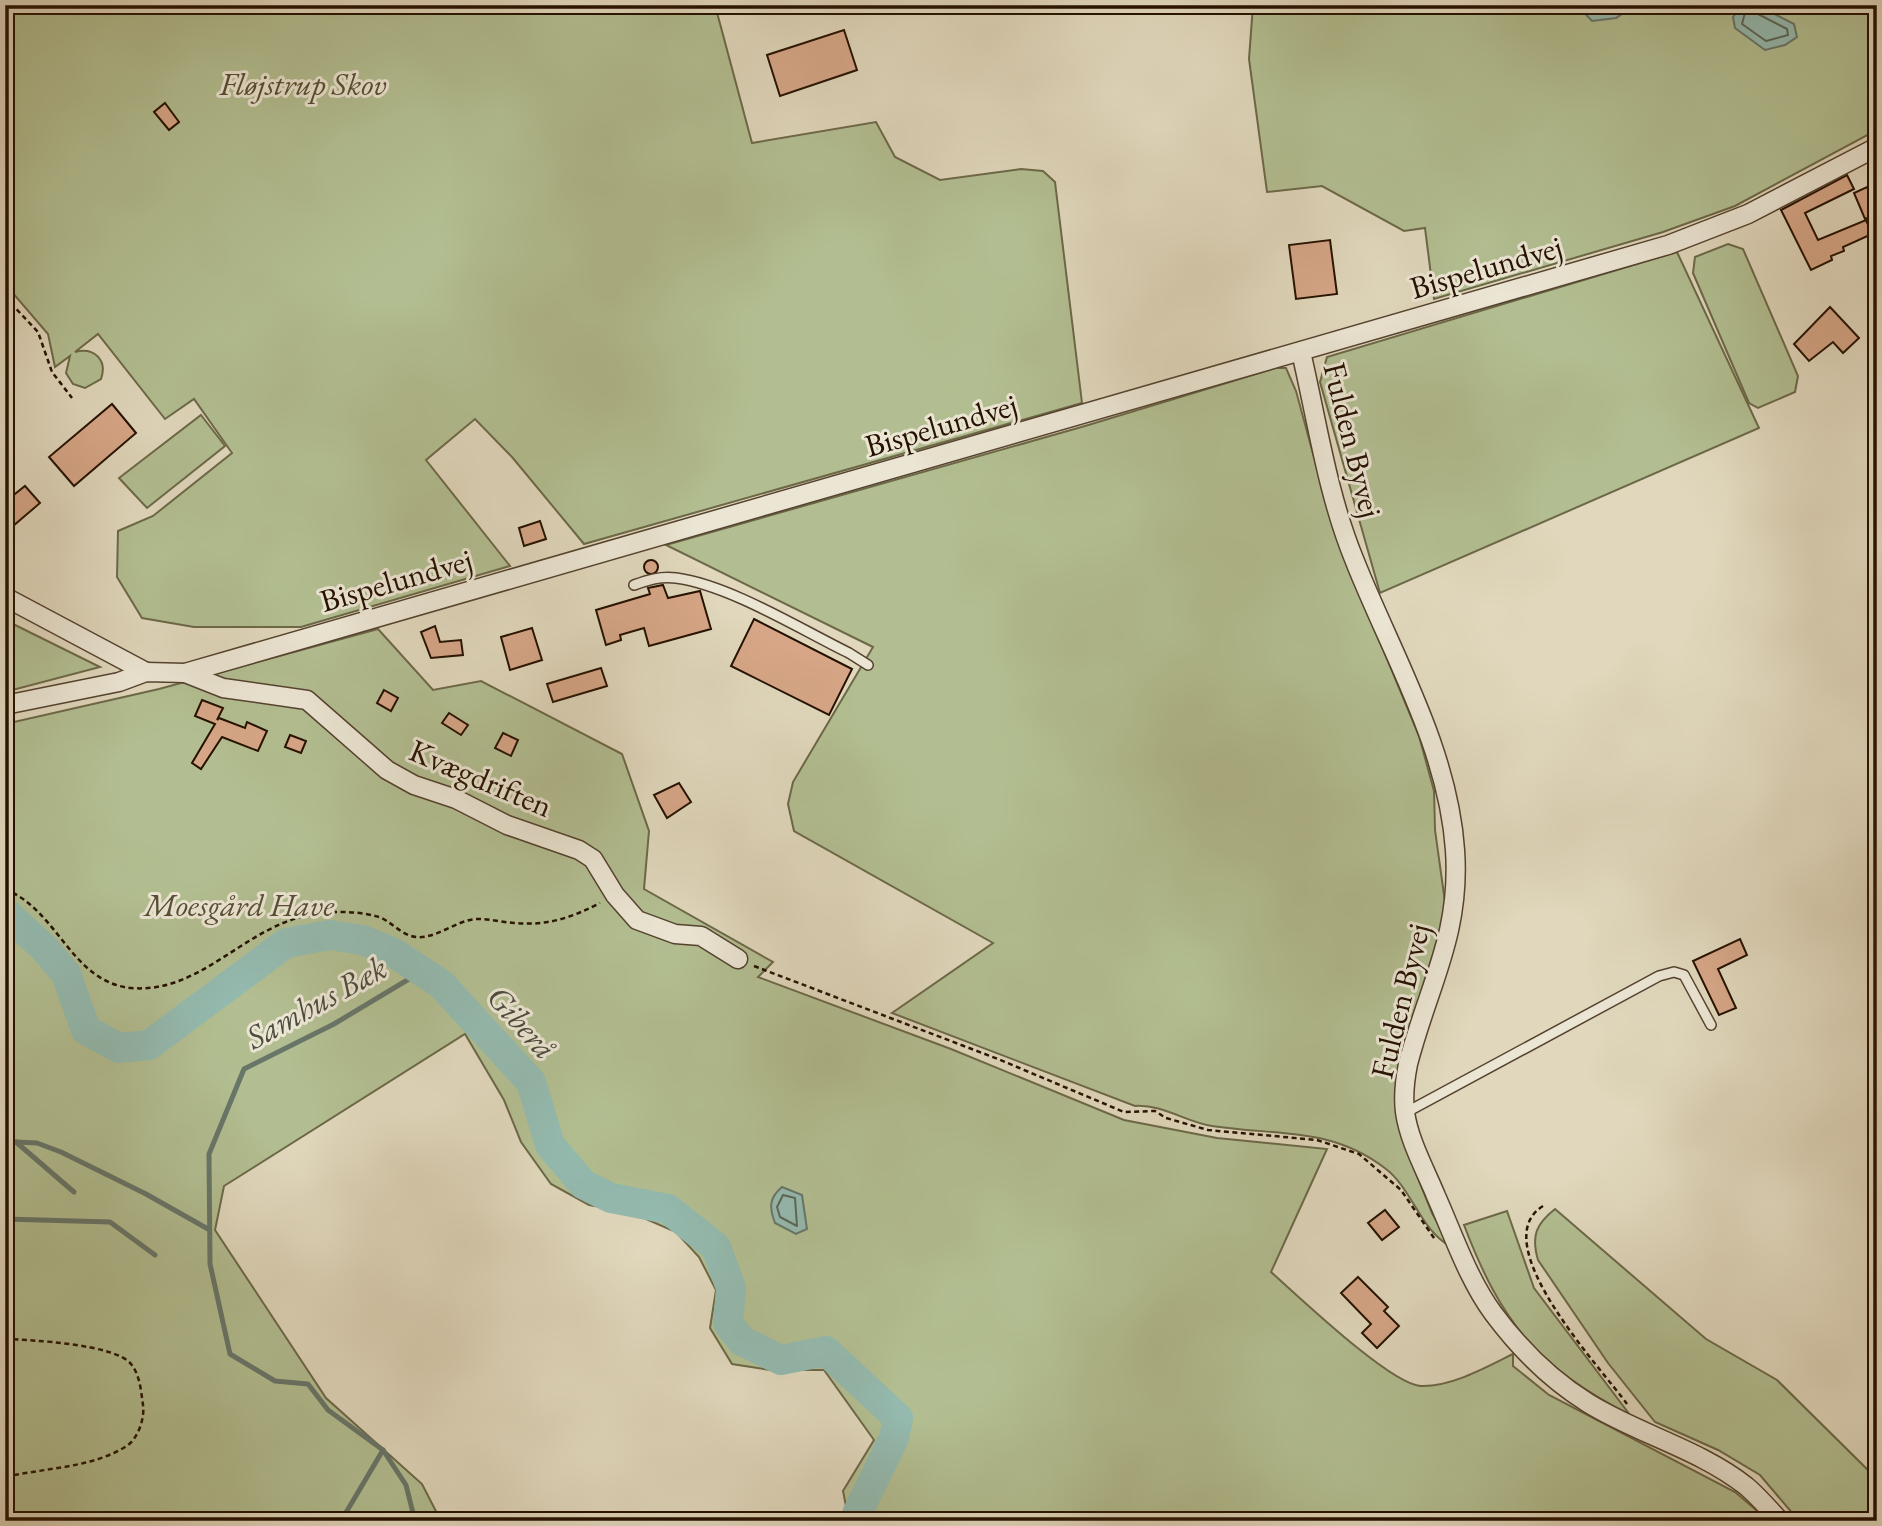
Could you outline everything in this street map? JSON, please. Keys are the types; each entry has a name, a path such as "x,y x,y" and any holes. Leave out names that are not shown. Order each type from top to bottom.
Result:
{"street":[{"name":"Bispelundvej","path":"5,705 119,682 146,671 185,673 1668,245 1748,214 1877,147"},
{"name":"Fulden Byvej","path":"1301,352 1338,511 1352,556 1429,734 1446,795 1455,847 1456,882 1449,942 1408,1064 1404,1088 1405,1113 1414,1144 1463,1258 1491,1310 1543,1370 1588,1403 1718,1467 1747,1487 1780,1521"},
{"path":"5,597 146,671"},
{"name":"Kvægdriften","path":"185,673 223,688 307,700 387,770 405,780 456,799 507,825 579,850 593,859 615,895 637,920 675,934 701,936 738,959"}],"lane":[{"path":"634,585 655,578 674,577 705,584 849,653 867,665"},
{"path":"1405,1113 1659,976 1674,972 1684,975 1711,1025"}],"path":[{"path":"5,297 37,332 52,372 72,398"},
{"path":"5,889 33,907 58,930 89,973 106,982 130,988 186,981 244,943 303,916 336,912 368,915 387,922 403,933 423,937 476,919 549,924 576,916 615,895"},
{"path":"738,959 998,1059 1124,1112 1155,1111 1208,1130 1317,1140 1359,1154 1401,1190 1441,1247 1463,1258"},
{"path":"1543,1206 1531,1216 1525,1230 1527,1250 1541,1288 1628,1405"},
{"path":"5,1339 63,1342 116,1355 130,1362 139,1379 144,1412 141,1426 129,1446 111,1455 5,1477"}],"green space":[{"name":"Fløjstrup Skov","path":"5,5 715,5 752,143 876,122 895,157 940,180 1021,169 1043,171 1055,182 1082,403 584,544 512,457 475,419 426,460 510,566 301,627 194,627 142,618 117,577 118,531 153,516 232,453 194,399 165,419 98,334 75,352 88,351 101,360 101,379 85,388 73,384 66,373 70,356 55,367 48,334 5,284"},
{"path":"1253,5 1577,5 1579,10 1616,18 1634,5 1877,5 1877,130 1735,206 1663,232 1434,299 1425,228 1404,231 1322,186 1267,192 1249,59"},
{"path":"1728,244 1743,249 1798,376 1795,392 1758,408 1749,403 1693,273 1695,257"},
{"path":"1677,252 1759,428 1380,593 1320,382 1327,357"},
{"path":"1276,368 1286,368 1296,391 1334,531 1419,736 1434,791 1435,830 1445,902 1440,941 1396,1099 1402,1138 1432,1213 1450,1246 1431,1230 1395,1177 1365,1155 1345,1146 1302,1135 1212,1126 1164,1110 1135,1106 892,1013 993,943 794,831 788,804 793,782 873,647 666,545 1085,426"},
{"path":"201,415 225,446 147,508 119,478"},
{"path":"5,620 100,667 5,692"},
{"name":"Moesgård Have","path":"378,629 433,690 481,681 622,754 649,831 644,889 773,962 758,977 951,1049 1124,1120 1217,1138 1327,1149 1271,1272 1344,1337 1389,1371 1407,1382 1421,1386 1456,1380 1513,1354 1513,1366 1549,1395 1735,1492 1769,1521 849,1521 843,1491 874,1440 824,1370 770,1370 732,1364 710,1328 716,1290 699,1257 676,1232 630,1212 589,1205 551,1184 521,1142 504,1100 465,1034 224,1186 215,1230 326,1398 422,1484 441,1521 5,1521 5,724 159,689"},
{"path":"1555,1209 1706,1339 1777,1380 1877,1479 1877,1521 1799,1521 1760,1475 1718,1450 1655,1422 1608,1363 1538,1260 1535,1237 1539,1225"},
{"path":"1507,1211 1534,1288 1630,1415 1597,1397 1546,1359 1508,1315 1492,1289 1464,1225"}],"water":[{"path":"1577,5 1634,5 1616,18 1592,21"},
{"path":"1757,5 1794,24 1797,37 1785,45 1765,50 1735,28 1733,17 1741,7"},
{"path":"782,1187 802,1195 807,1229 796,1234 775,1223 773,1217 772,1199"}],"building":[{"path":"844,30 857,70 780,96 767,55"},
{"path":"165,103 179,122 169,130 154,112"},
{"path":"1847,175 1854,189 1805,213 1818,240 1866,220 1872,234 1843,247 1844,251 1831,256 1832,260 1811,270 1781,210"},
{"path":"1867,187 1877,214 1865,219 1854,193"},
{"path":"1330,240 1337,294 1296,299 1289,245"},
{"path":"1830,307 1859,338 1843,353 1833,342 1809,361 1794,344"},
{"path":"112,404 136,433 74,486 49,457"},
{"path":"25,486 40,503 13,526 5,517 5,502"},
{"path":"540,521 546,539 524,546 519,528"},
{"path":"648,560 654,560 658,567 654,574 648,574 644,570 644,564"},
{"path":"663,585 668,598 700,591 711,629 649,646 644,628 620,635 621,640 606,645 596,610 650,594 648,588"},
{"path":"754,619 852,669 829,715 731,666"},
{"path":"435,626 440,642 461,640 463,655 431,658 421,632"},
{"path":"532,628 542,660 510,670 501,637"},
{"path":"601,668 607,686 553,702 547,684"},
{"path":"384,690 398,698 391,711 377,703"},
{"path":"202,700 223,708 217,720 219,718 245,728 247,722 267,731 258,751 222,737 201,769 192,763 215,724 195,716"},
{"path":"449,713 468,725 461,735 442,723"},
{"path":"503,733 518,740 511,756 495,748"},
{"path":"290,735 306,741 301,753 285,747"},
{"path":"679,783 691,802 667,818 654,795"},
{"path":"1740,939 1747,955 1718,969 1736,1008 1719,1015 1693,961"},
{"path":"1385,1210 1399,1227 1382,1240 1368,1223"},
{"path":"1358,1277 1388,1307 1384,1311 1399,1326 1377,1348 1362,1333 1371,1324 1341,1293"}],"waterway":[{"name":"Giberå","path":"5,912 45,949 66,974 86,1030 119,1048 149,1045 286,943 330,935 362,940 394,953 441,984 531,1082 550,1145 583,1184 611,1198 668,1209 716,1247 731,1288 728,1323 742,1341 781,1360 826,1351 898,1418 894,1438 857,1514 859,1521"},
{"name":"Samhus Bæk","path":"415,1521 406,1485 383,1450 328,1410 308,1384 275,1381 230,1354 210,1264 209,1154 244,1069 334,1024 424,970"},
{"path":"16,1142 74,1192"},
{"path":"5,1146 16,1142 37,1143 61,1152 146,1194 208,1229"},
{"path":"5,1219 110,1222 155,1255"},
{"path":"341,1521 383,1450"}]}
